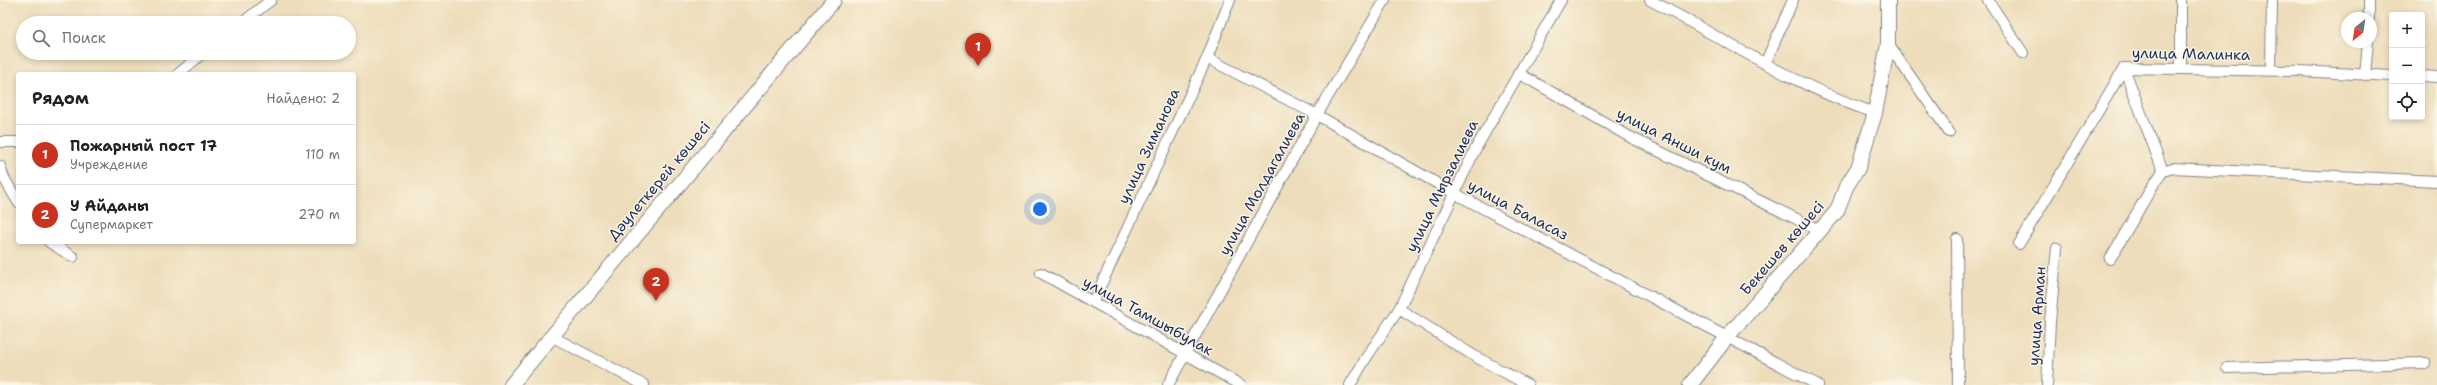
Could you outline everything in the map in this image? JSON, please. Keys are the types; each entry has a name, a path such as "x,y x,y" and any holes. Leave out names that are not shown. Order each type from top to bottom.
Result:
{"main road":[{"name":"Дәулеткерей көшесі","path":"511,385 834,0"},
{"name":"Бекешев көшесі","path":"1690,385 1728,336 1837,211 1846,187 1858,168 1875,113 1888,44 1888,0"}],"street":[{"path":"251,16 271,0"},
{"name":"улица Зиманова","path":"1092,302 1207,58 1230,0"},
{"name":"улица Молдагалиева","path":"1168,385 1317,115 1385,0"},
{"name":"улица Мырзалиева","path":"1350,385 1399,309 1454,193 1518,73 1561,0"},
{"path":"1650,0 1764,64 1836,100 1875,113"},
{"path":"1764,64 1793,0"},
{"path":"1988,0 2023,53"},
{"path":"2181,0 2181,68"},
{"path":"2271,70 2272,0"},
{"path":"2369,0 2369,12"},
{"path":"1888,44 1949,132"},
{"path":"2365,75 2367,48"},
{"name":"улица Баласаз","path":"1207,58 1317,115 1454,193 1728,336 1818,385"},
{"path":"180,72 195,60"},
{"path":"2124,68 2163,171"},
{"name":"улица Малинка","path":"2019,244 2124,68 2271,70 2389,76"},
{"name":"улица Анши кум","path":"1518,73 1630,137 1821,231"},
{"path":"2425,76 2437,77"},
{"path":"0,142 16,142"},
{"path":"0,166 4,178 16,199"},
{"path":"2110,259 2163,171 2172,168 2437,181"},
{"path":"1957,239 1958,385"},
{"path":"52,244 73,257"},
{"name":"улица Арман","path":"2047,385 2050,322 2057,248"},
{"name":"улица Тамшыбулак","path":"1041,273 1241,385"},
{"path":"1399,309 1476,357 1528,385"},
{"path":"551,336 644,385"},
{"path":"2227,368 2426,363"}],"place":[{"name":"Пожарный пост 17","path":"978,66"},
{"name":"У Айданы","path":"656,301"}]}
